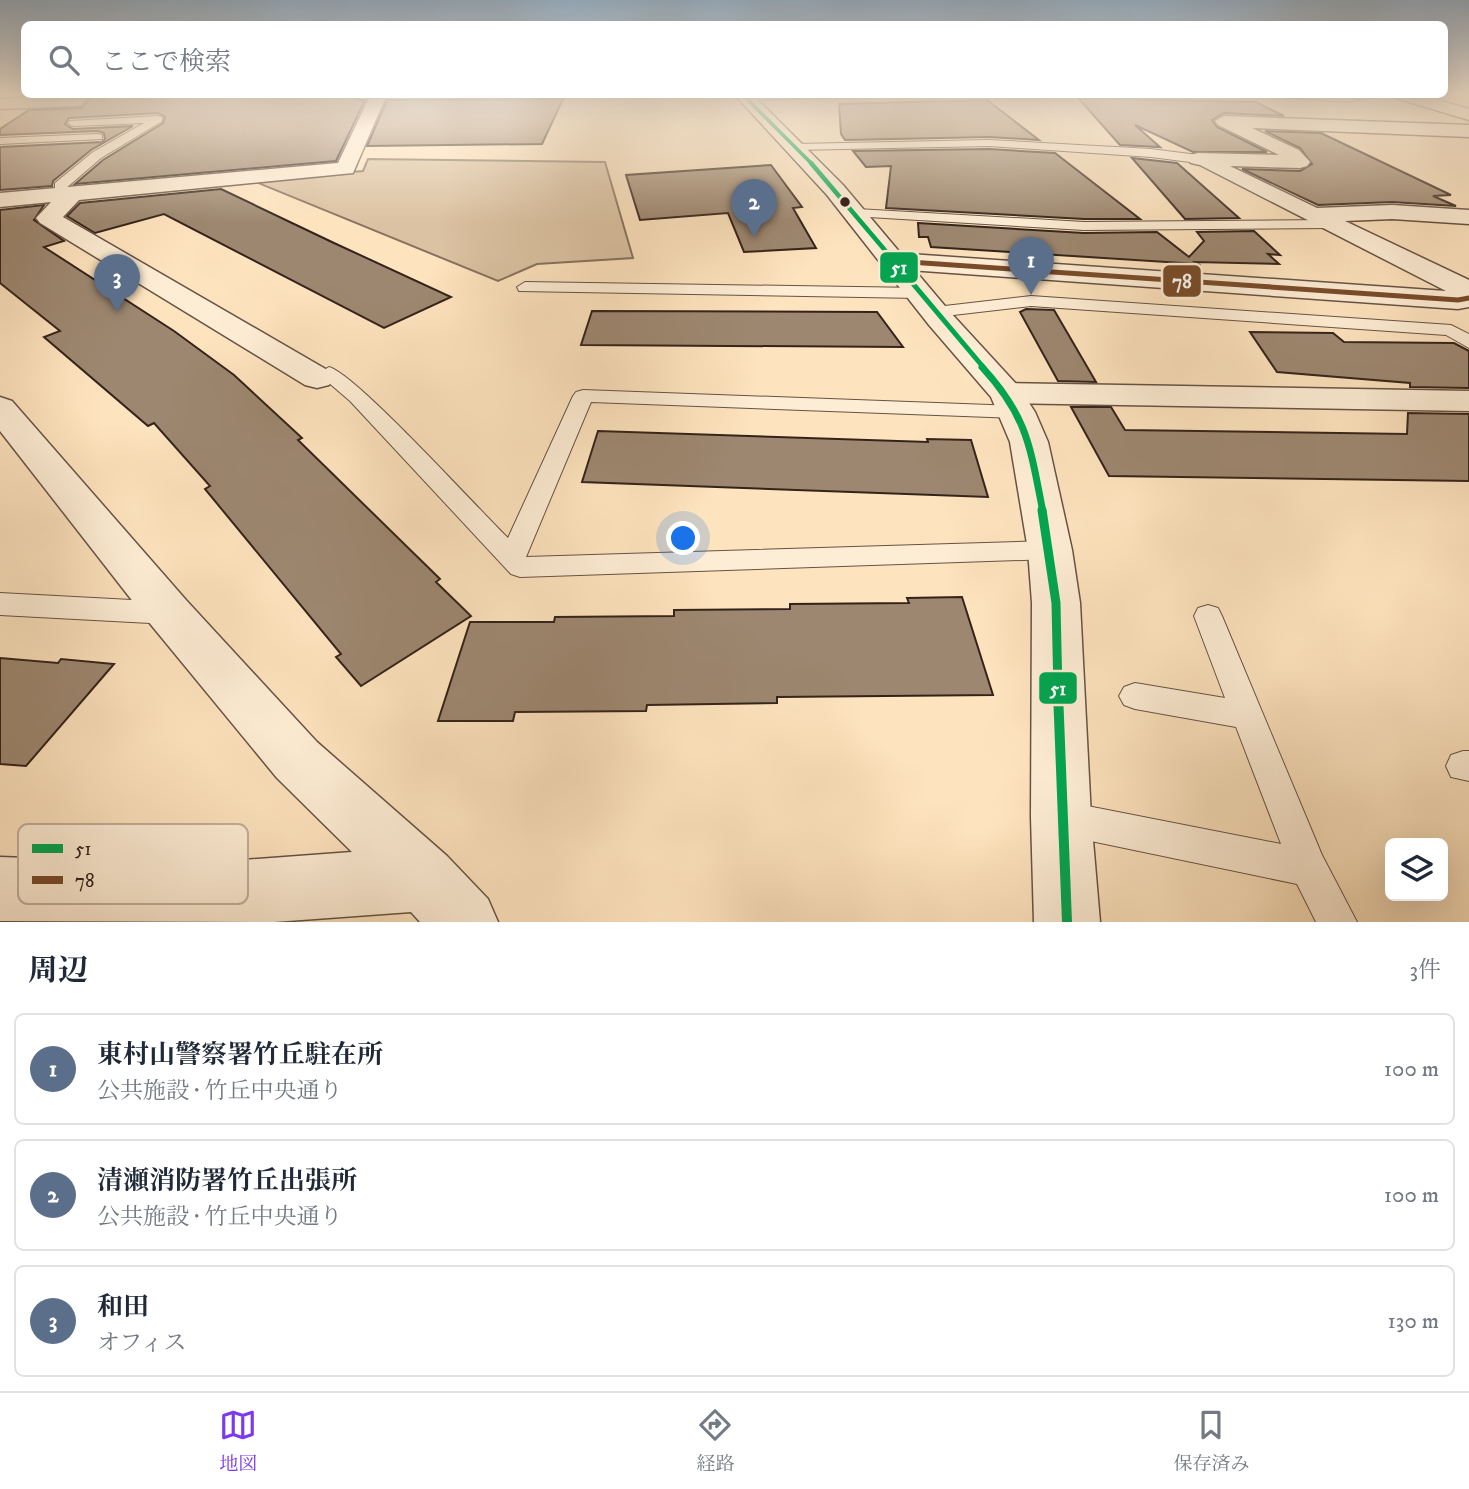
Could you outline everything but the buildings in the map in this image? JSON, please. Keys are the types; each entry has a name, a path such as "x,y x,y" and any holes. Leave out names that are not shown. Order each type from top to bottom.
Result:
{"street":[{"path":"0,200 67,189 346,169 361,136"},
{"path":"786,136 857,213 928,303 1012,402 1029,442 1050,550 1056,603 1060,817 1067,922"},
{"path":"1198,159 1300,162 1292,154 1255,136"},
{"path":"1198,159 1469,291"},
{"path":"67,189 48,218 323,376"},
{"path":"1322,220 1392,212 1469,217"},
{"path":"895,261 1444,299 1469,298"},
{"path":"1429,271 1469,273"},
{"path":"1012,402 1469,401"},
{"path":"0,408 169,613 297,760 445,900"},
{"path":"0,890 18,891"},
{"path":"248,897 445,900"}],"lane":[{"path":"0,141 110,136"},
{"path":"67,189 97,155 131,136"},
{"path":"795,147 989,143 1151,153 1198,159"},
{"path":"0,151 115,147"},
{"path":"857,213 1084,226 1322,220"},
{"path":"525,287 928,303 1031,301 1451,330 1469,342"},
{"path":"323,376 357,397 520,567 1050,550"},
{"path":"512,558 583,396 1012,402"},
{"path":"0,604 169,613"},
{"path":"1208,616 1309,868 1337,922"},
{"path":"1135,696 1247,715"},
{"path":"1060,817 1309,868"}],"shaded area":[{"path":"368,159 605,162 633,258 537,264 498,281 251,180 363,171"}],"transit line":[{"name":"51","path":"785,136 835,190 940,318 1006,393 1029,442 1050,550 1056,603 1061,817 1067,922"},
{"name":"78","path":"895,261 1458,300 1469,298"}],"place":[{"name":"清瀬消防署竹丘出張所","path":"754,237"},
{"name":"東村山警察署竹丘駐在所","path":"1031,295"},
{"name":"和田","path":"117,312"}]}
